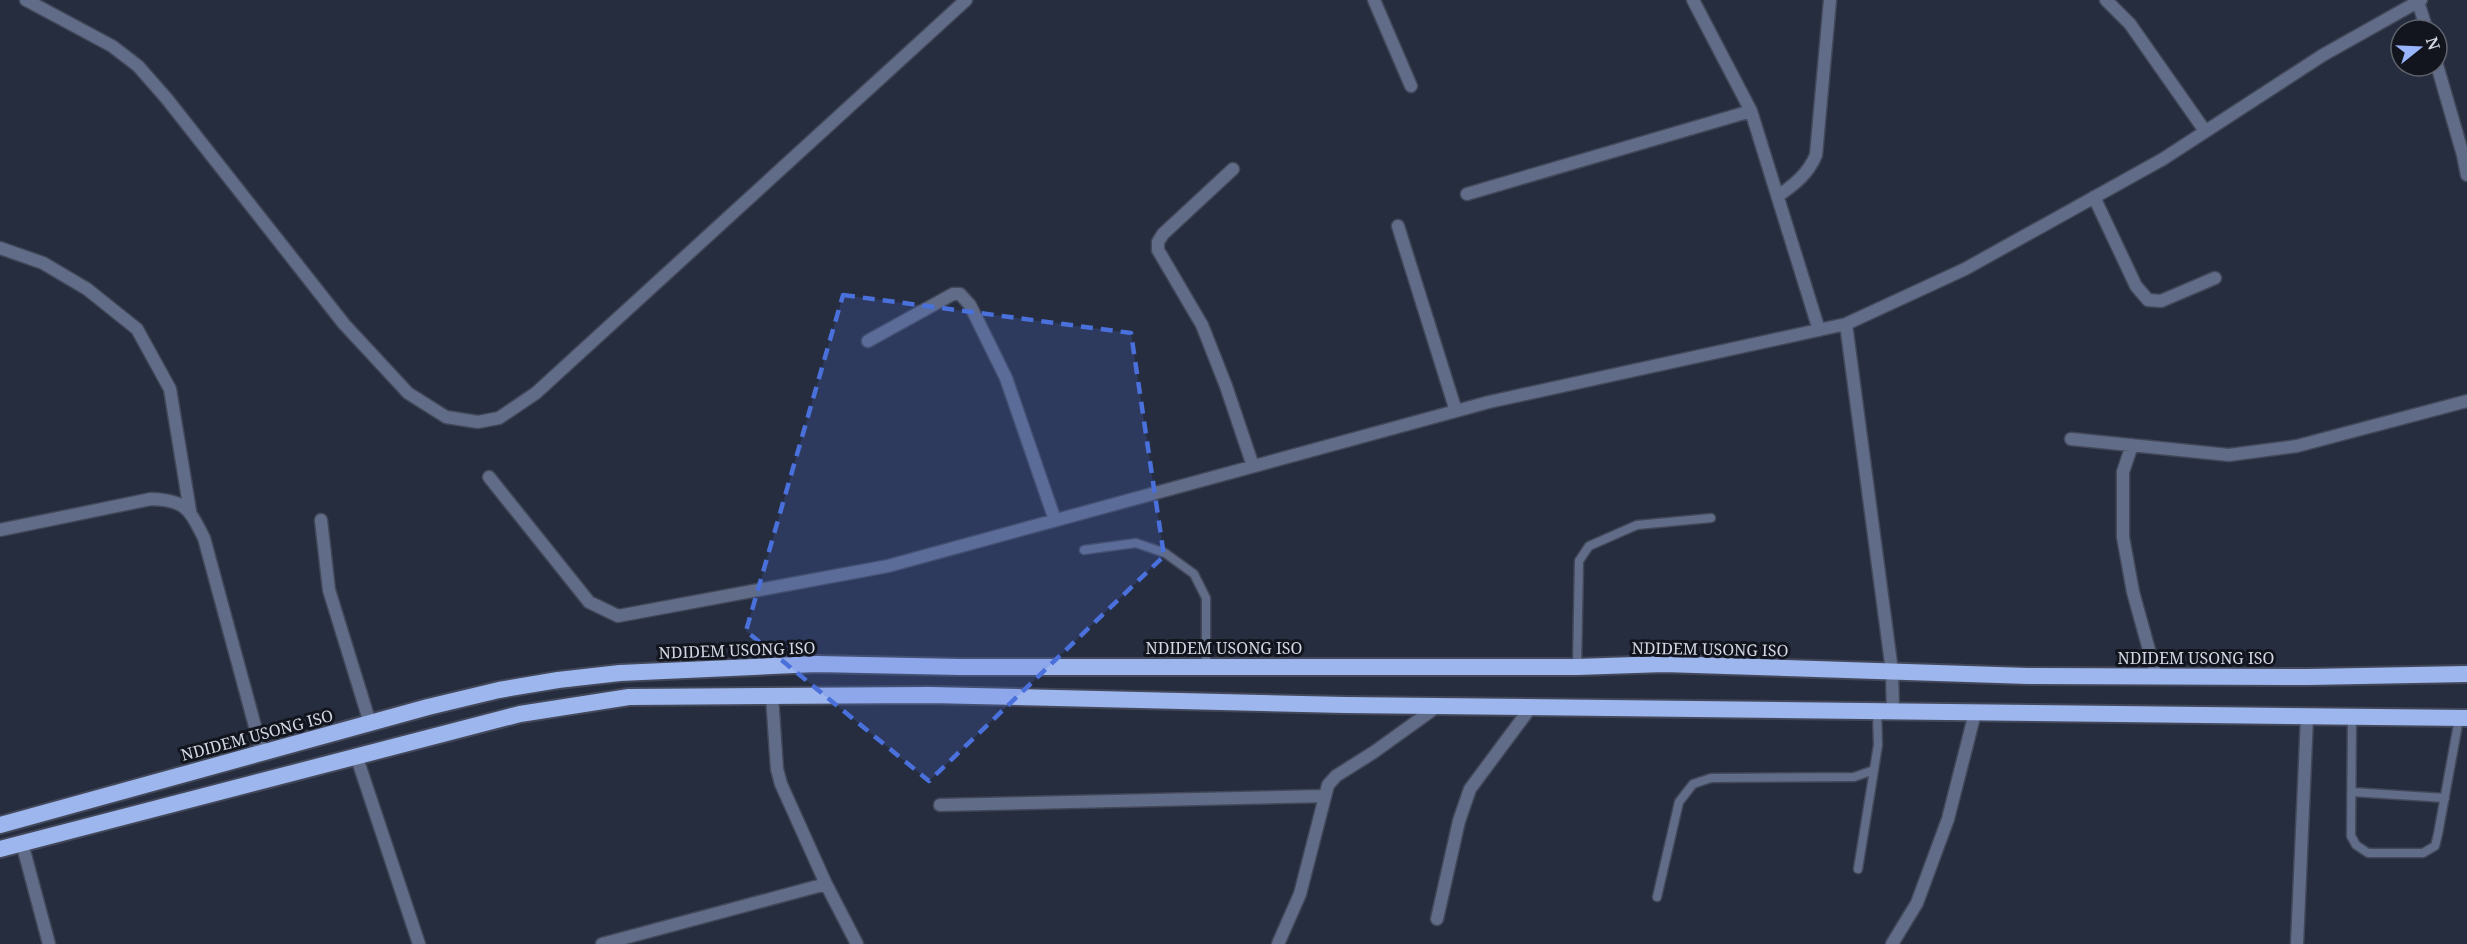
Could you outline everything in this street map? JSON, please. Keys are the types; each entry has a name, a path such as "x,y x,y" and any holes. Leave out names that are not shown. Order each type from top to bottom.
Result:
{"highway":[{"name":"NDIDEM USONG ISO","path":"0,825 262,752 499,690 620,673 816,664 960,667 1577,667 1664,664 2028,676 2308,677 2467,674"},
{"path":"0,849 520,714 629,697 930,695 1438,706 2463,718"}],"street":[{"path":"26,0 112,46 138,66 174,108 344,324 408,393 446,417 478,422 499,418 536,393 966,0"},
{"path":"1374,0 1412,86"},
{"path":"1693,0 1751,111 1819,330"},
{"path":"1778,196 1803,177 1811,167 1816,155 1830,0"},
{"path":"2106,0 2130,24 2205,131"},
{"path":"489,477 590,602 618,616 888,566 1456,411 1846,324 1965,269 2163,159 2323,55 2420,1 2424,18"},
{"path":"2441,78 2467,175"},
{"path":"1467,194 1751,111"},
{"path":"1233,169 1163,234 1158,242 1158,250 1202,326 1226,386 1253,466"},
{"path":"2094,197 2136,286 2148,300 2162,301 2215,278"},
{"path":"1398,226 1456,411"},
{"path":"0,248 43,263 61,273 87,289 137,329 170,389 190,511 204,538 262,752"},
{"path":"868,341 953,294 960,294 970,305 1006,378 1055,520"},
{"path":"1846,324 1892,671 1885,712"},
{"path":"2071,438 2229,455 2297,446 2467,401"},
{"path":"2132,445 2123,472 2122,537 2133,592 2156,675"},
{"path":"0,530 151,499 171,500 190,511"},
{"path":"321,520 329,590 370,723"},
{"path":"772,696 777,769 781,784 826,884 857,944"},
{"path":"1278,944 1300,894 1328,784 1336,776 1438,706"},
{"path":"1437,919 1459,821 1470,789 1531,707"},
{"path":"1892,944 1917,903 1944,829 1975,713"},
{"path":"2296,944 2307,717"},
{"path":"356,755 418,944"},
{"path":"940,805 1325,796"},
{"path":"22,843 49,944"},
{"path":"602,944 826,884"}],"lane":[{"path":"1577,667 1579,561 1589,546 1637,525 1711,518"},
{"path":"1084,550 1136,543 1165,553 1194,574 1206,598 1206,666"},
{"path":"1858,869 1885,712"},
{"path":"2352,718 2352,836 2356,845 2368,853 2422,853 2435,846 2463,718"},
{"path":"1657,897 1679,802 1694,784 1711,778 1854,777 1874,770"},
{"path":"2352,792 2445,798"}],"highlighted area":[{"path":"843,295 1131,333 1164,556 929,781 746,631"}]}
